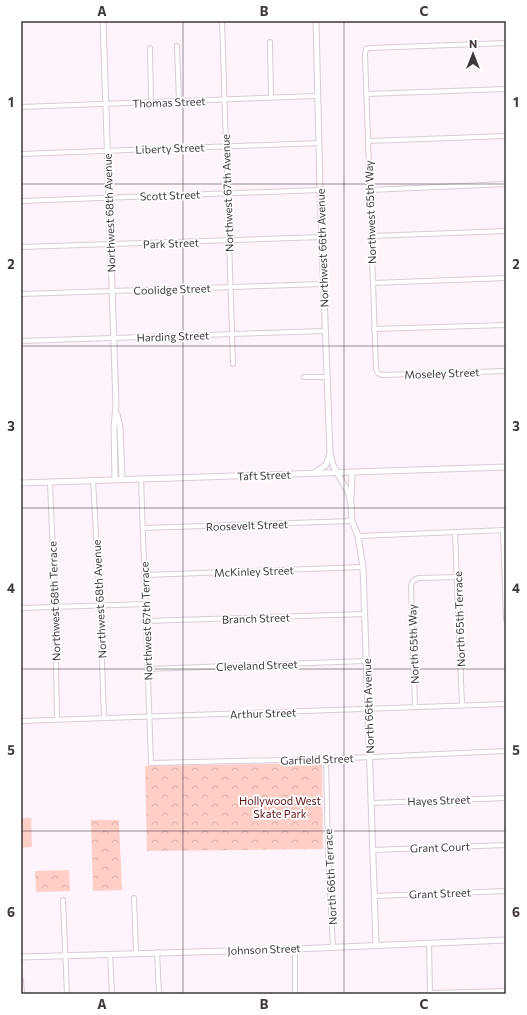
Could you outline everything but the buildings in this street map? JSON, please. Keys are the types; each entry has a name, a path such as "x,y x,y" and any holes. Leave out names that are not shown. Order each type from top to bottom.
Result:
{"street":[{"name":"Northwest 68th Avenue","path":"103,21 116,405 114,428 115,479"},
{"name":"Northwest 67th Avenue","path":"222,21 233,364"},
{"name":"Northwest 66th Avenue","path":"316,21 320,190 330,453 337,473"},
{"path":"270,42 271,97"},
{"name":"Northwest 65th Way","path":"378,373 376,369 374,329 366,94 366,50 370,48 506,43"},
{"path":"176,46 179,102"},
{"path":"150,48 151,102"},
{"path":"366,94 506,89"},
{"name":"Thomas Street","path":"21,107 317,96"},
{"path":"368,141 506,136"},
{"name":"Liberty Street","path":"21,154 319,143"},
{"path":"370,190 506,184"},
{"name":"Scott Street","path":"21,201 320,190"},
{"path":"371,236 506,231"},
{"name":"Park Street","path":"21,248 322,237"},
{"path":"373,283 506,278"},
{"name":"Coolidge Street","path":"21,294 324,284"},
{"path":"374,329 506,325"},
{"name":"Harding Street","path":"21,341 325,331"},
{"name":"Moseley Street","path":"378,373 382,376 506,371"},
{"path":"304,377 327,377"},
{"name":"Northwest 68th Avenue","path":"116,405 120,427 122,479"},
{"path":"314,474 326,465 330,453"},
{"name":"Taft Street","path":"21,483 506,467"},
{"path":"351,504 352,472"},
{"name":"North 66th Avenue","path":"337,473 348,492 351,504 352,521 358,536 363,567 367,709 374,850 376,945"},
{"name":"Northwest 67th Terrace","path":"141,478 151,763"},
{"name":"Northwest 68th Avenue","path":"93,480 104,718"},
{"name":"Northwest 68th Terrace","path":"50,482 55,607 57,719"},
{"name":"Roosevelt Street","path":"143,528 352,521"},
{"path":"358,536 504,530 506,619"},
{"name":"North 65th Terrace","path":"455,532 462,705"},
{"name":"McKinley Street","path":"145,575 363,567"},
{"name":"North 65th Way","path":"415,707 411,586 413,581 418,578 458,577"},
{"path":"21,608 146,604"},
{"name":"Branch Street","path":"146,621 365,614"},
{"name":"Cleveland Street","path":"148,669 366,661"},
{"name":"Arthur Street","path":"21,721 506,704"},
{"name":"Garfield Street","path":"151,763 326,759 506,752"},
{"name":"North 66th Terrace","path":"326,759 328,852 333,947"},
{"name":"Hayes Street","path":"372,803 506,798"},
{"name":"Grant Court","path":"374,850 506,845"},
{"name":"Grant Street","path":"374,896 506,891"},
{"path":"134,898 136,953"},
{"path":"63,900 67,994"},
{"name":"Johnson Street","path":"21,957 295,949 506,940"},
{"path":"429,943 430,994 506,991"},
{"path":"295,949 295,994"},
{"path":"157,952 159,994"},
{"path":"110,954 112,994"},
{"path":"21,980 22,994"}],"green space":[{"name":"Hollywood West Skate Park","path":"322,763 323,849 147,851 145,766"},
{"path":"21,818 31,818 32,847 21,848"},
{"path":"91,820 119,820 122,890 93,891"},
{"path":"69,870 70,891 36,892 35,871"}]}
